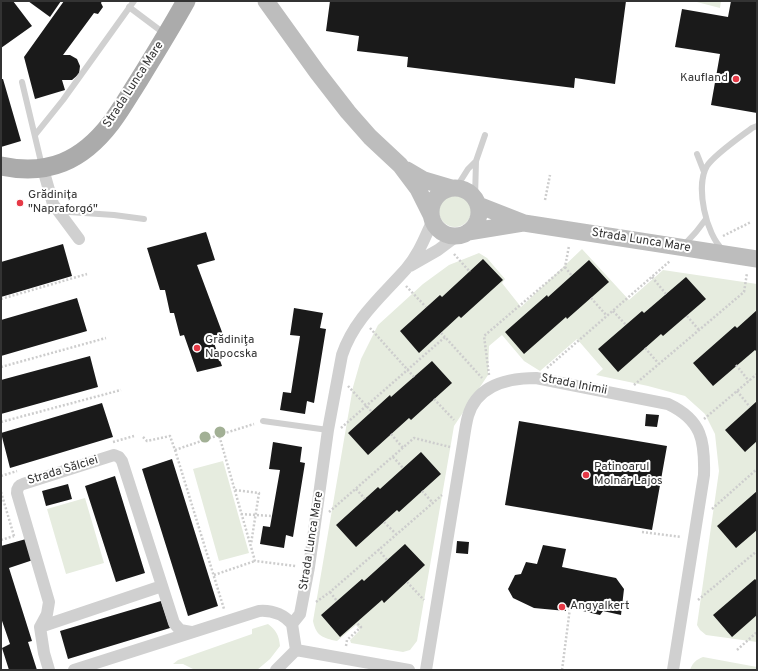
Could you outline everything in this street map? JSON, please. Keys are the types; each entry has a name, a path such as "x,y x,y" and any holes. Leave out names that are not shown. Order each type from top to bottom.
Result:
{"main road":[{"name":"Strada Lunca Mare","path":"1,166 28,169 56,165 78,154 98,137 115,117 167,35 186,1"},
{"path":"270,4 308,60 348,112 370,137 400,165 418,189 436,225 443,232 457,238 473,228 478,219 479,212 476,202 467,191 424,180 400,165"},
{"path":"432,217 432,206 436,197 444,190 453,188"},
{"name":"Strada Lunca Mare","path":"476,202 524,223 753,258"},
{"name":"Strada Lunca Mare","path":"457,238 524,223"}],"street":[{"path":"42,168 53,204 79,239"},
{"name":"Strada Lunca Mare","path":"292,624 300,614 309,567 327,436 346,344 361,318 375,301 407,268 421,248 432,217"},
{"name":"Strada Lunca Mare","path":"407,268 457,238"},
{"name":"Strada Inimii","path":"426,670 468,416 475,402 490,387 514,379 536,378 668,404 678,408 696,425 700,434 705,461 704,475 698,521 673,670"},
{"name":"Strada Sălciei","path":"40,627 47,614 49,602 17,492 19,486 114,455 119,457 122,461 176,627 180,630 191,632"},
{"path":"49,670 44,653 40,627 162,586"},
{"path":"74,670 259,611 275,612 285,617 292,624 296,650"},
{"path":"296,650 343,664 408,670"},
{"path":"276,670 296,650"}],"lane":[{"path":"35,135 63,100 134,1"},
{"path":"129,7 167,35"},
{"path":"22,82 42,168"},
{"path":"704,172 713,158 752,128 757,126"},
{"path":"476,202 476,161 485,135"},
{"path":"697,154 704,172 703,186 706,219 715,240 728,254"},
{"path":"453,188 476,161"},
{"path":"53,204 61,210 69,212 144,219"},
{"path":"684,247 706,219"},
{"path":"263,421 327,436"}],"path":[{"path":"546,200 550,175"},
{"path":"715,240 752,222"},
{"path":"490,387 484,336 565,267 572,230"},
{"path":"457,238 470,272"},
{"path":"536,378 652,277 684,247"},
{"path":"623,394 744,292 753,258"},
{"path":"565,267 572,276"},
{"path":"1,299 87,274"},
{"path":"398,277 426,307"},
{"path":"652,277 666,294"},
{"path":"591,298 607,316"},
{"path":"613,311 626,325"},
{"path":"687,316 699,330"},
{"path":"361,318 414,377"},
{"path":"441,333 490,387"},
{"path":"327,436 366,406 445,337"},
{"path":"1,368 106,338"},
{"path":"645,348 659,364"},
{"path":"736,366 749,381"},
{"path":"696,425 757,374"},
{"path":"339,375 372,412"},
{"path":"1,422 121,390"},
{"path":"737,391 750,407"},
{"path":"434,399 465,433"},
{"path":"175,450 263,421"},
{"path":"391,434 403,448"},
{"path":"219,435 255,561"},
{"path":"143,437 147,441 170,436 228,621"},
{"path":"315,525 414,438 462,450"},
{"path":"393,457 403,468"},
{"path":"698,521 757,469"},
{"path":"300,614 330,592 378,549 456,484"},
{"path":"356,489 364,499"},
{"path":"235,490 259,493 251,545"},
{"path":"422,491 433,503"},
{"path":"1,492 14,536"},
{"path":"242,514 272,516"},
{"path":"384,522 396,534"},
{"path":"642,532 694,539"},
{"path":"378,549 388,560"},
{"path":"682,613 757,551"},
{"path":"214,575 255,561 309,567"},
{"path":"407,582 435,612"},
{"path":"330,592 337,600"},
{"path":"562,670 570,608"},
{"path":"343,664 347,640 361,627 357,623"},
{"path":"737,650 757,632"}],"shaded area":[{"path":"693,1 721,1 720,8"},
{"path":"455,195 466,200 471,211 466,222 455,227 444,222 439,211 444,200"},
{"path":"582,249 629,300 663,270 757,284 757,642 706,635 697,625 719,471 715,434 705,414 685,396 648,386 596,375 603,369 577,339 540,371 524,361 502,335 489,346 488,375 454,426 417,641 410,650 403,652 351,643 350,640 360,630 356,625 337,641 321,636 316,630 313,621 353,387 361,359 378,325 423,284 449,265 479,253 487,258 505,279 502,283 521,307"},
{"path":"223,461 249,553 219,561 193,469"},
{"path":"85,498 104,563 66,574 47,509"},
{"path":"268,624 277,633 280,646 270,659 257,670 195,670 183,664 173,664 178,660 252,634 252,629"},
{"path":"703,657 757,667 757,670 690,670 692,665 698,659"}],"building":[{"path":"1,1 13,1 32,26 1,48"},
{"path":"28,1 61,1 50,17"},
{"path":"64,1 102,1 101,3 103,7 98,14 94,13 63,55 70,55 77,59 80,66 79,74 72,80 62,80 65,90 35,99 24,57"},
{"path":"330,1 626,1 615,84 575,78 574,88 407,67 408,57 357,51 359,36 326,31"},
{"name":"Kaufland","path":"731,1 757,1 757,113 711,105 720,54 675,47 682,9 728,17"},
{"path":"1,79 3,79 21,141 1,147"},
{"path":"206,232 215,260 197,265 225,340 214,343 222,366 197,372 184,335 180,336 174,313 170,313 165,290 160,290 147,248"},
{"path":"63,244 72,276 1,297 1,262"},
{"path":"483,259 503,280 461,318 459,316 419,353 400,331 440,295 442,297"},
{"path":"589,260 609,282 524,354 505,332 547,295 548,297"},
{"path":"686,277 706,299 663,336 661,334 618,372 598,349 642,311 644,313"},
{"path":"77,298 87,331 1,356 1,320"},
{"path":"294,308 323,313 320,328 326,329 314,403 307,401 305,414 280,410 283,392 291,393 300,336 290,335"},
{"path":"757,310 757,350 755,350 713,386 693,363 735,326 737,328"},
{"path":"90,356 98,387 1,414 1,380"},
{"path":"432,361 452,383 411,420 409,418 368,455 348,433 390,395 391,397"},
{"path":"757,401 757,441 745,452 725,430"},
{"path":"102,403 113,437 10,468 1,433"},
{"path":"646,414 659,415 657,427 645,426"},
{"name":"Patinoarul Molnár Lajos","path":"519,421 667,446 652,530 505,505"},
{"path":"273,442 302,447 300,462 305,463 293,537 286,535 284,548 260,544 263,526 270,527 280,470 269,469"},
{"path":"421,452 441,474 399,512 397,510 356,547 336,525 378,487 380,489"},
{"path":"172,459 218,606 188,616 142,469"},
{"path":"115,476 145,573 116,582 85,486"},
{"path":"68,484 72,499 46,506 42,491"},
{"path":"757,491 757,530 736,548 717,526"},
{"path":"26,539 33,560 9,568 32,641 28,642 37,670 9,670 2,648 10,644 1,618 1,546"},
{"path":"457,541 469,542 468,554 456,553"},
{"path":"405,544 425,565 384,603 382,600 340,637 321,615 362,579 364,581"},
{"path":"543,545 566,549 562,567 616,578 624,589 621,615 603,611 600,615 566,607 566,611 534,608 513,598 508,589 515,575 521,574 526,562 537,564"},
{"path":"755,579 757,579 757,615 732,637 713,615"},
{"path":"161,601 170,628 68,659 60,631"}],"place":[{"name":"Kaufland","path":"736,79"},
{"name":"Grădinița \"Napraforgó\"","path":"20,203"},
{"name":"Grădiniţa Napocska","path":"197,348"},
{"name":"Patinoarul Molnár Lajos","path":"586,475"},
{"name":"Angyalkert","path":"562,607"}]}
